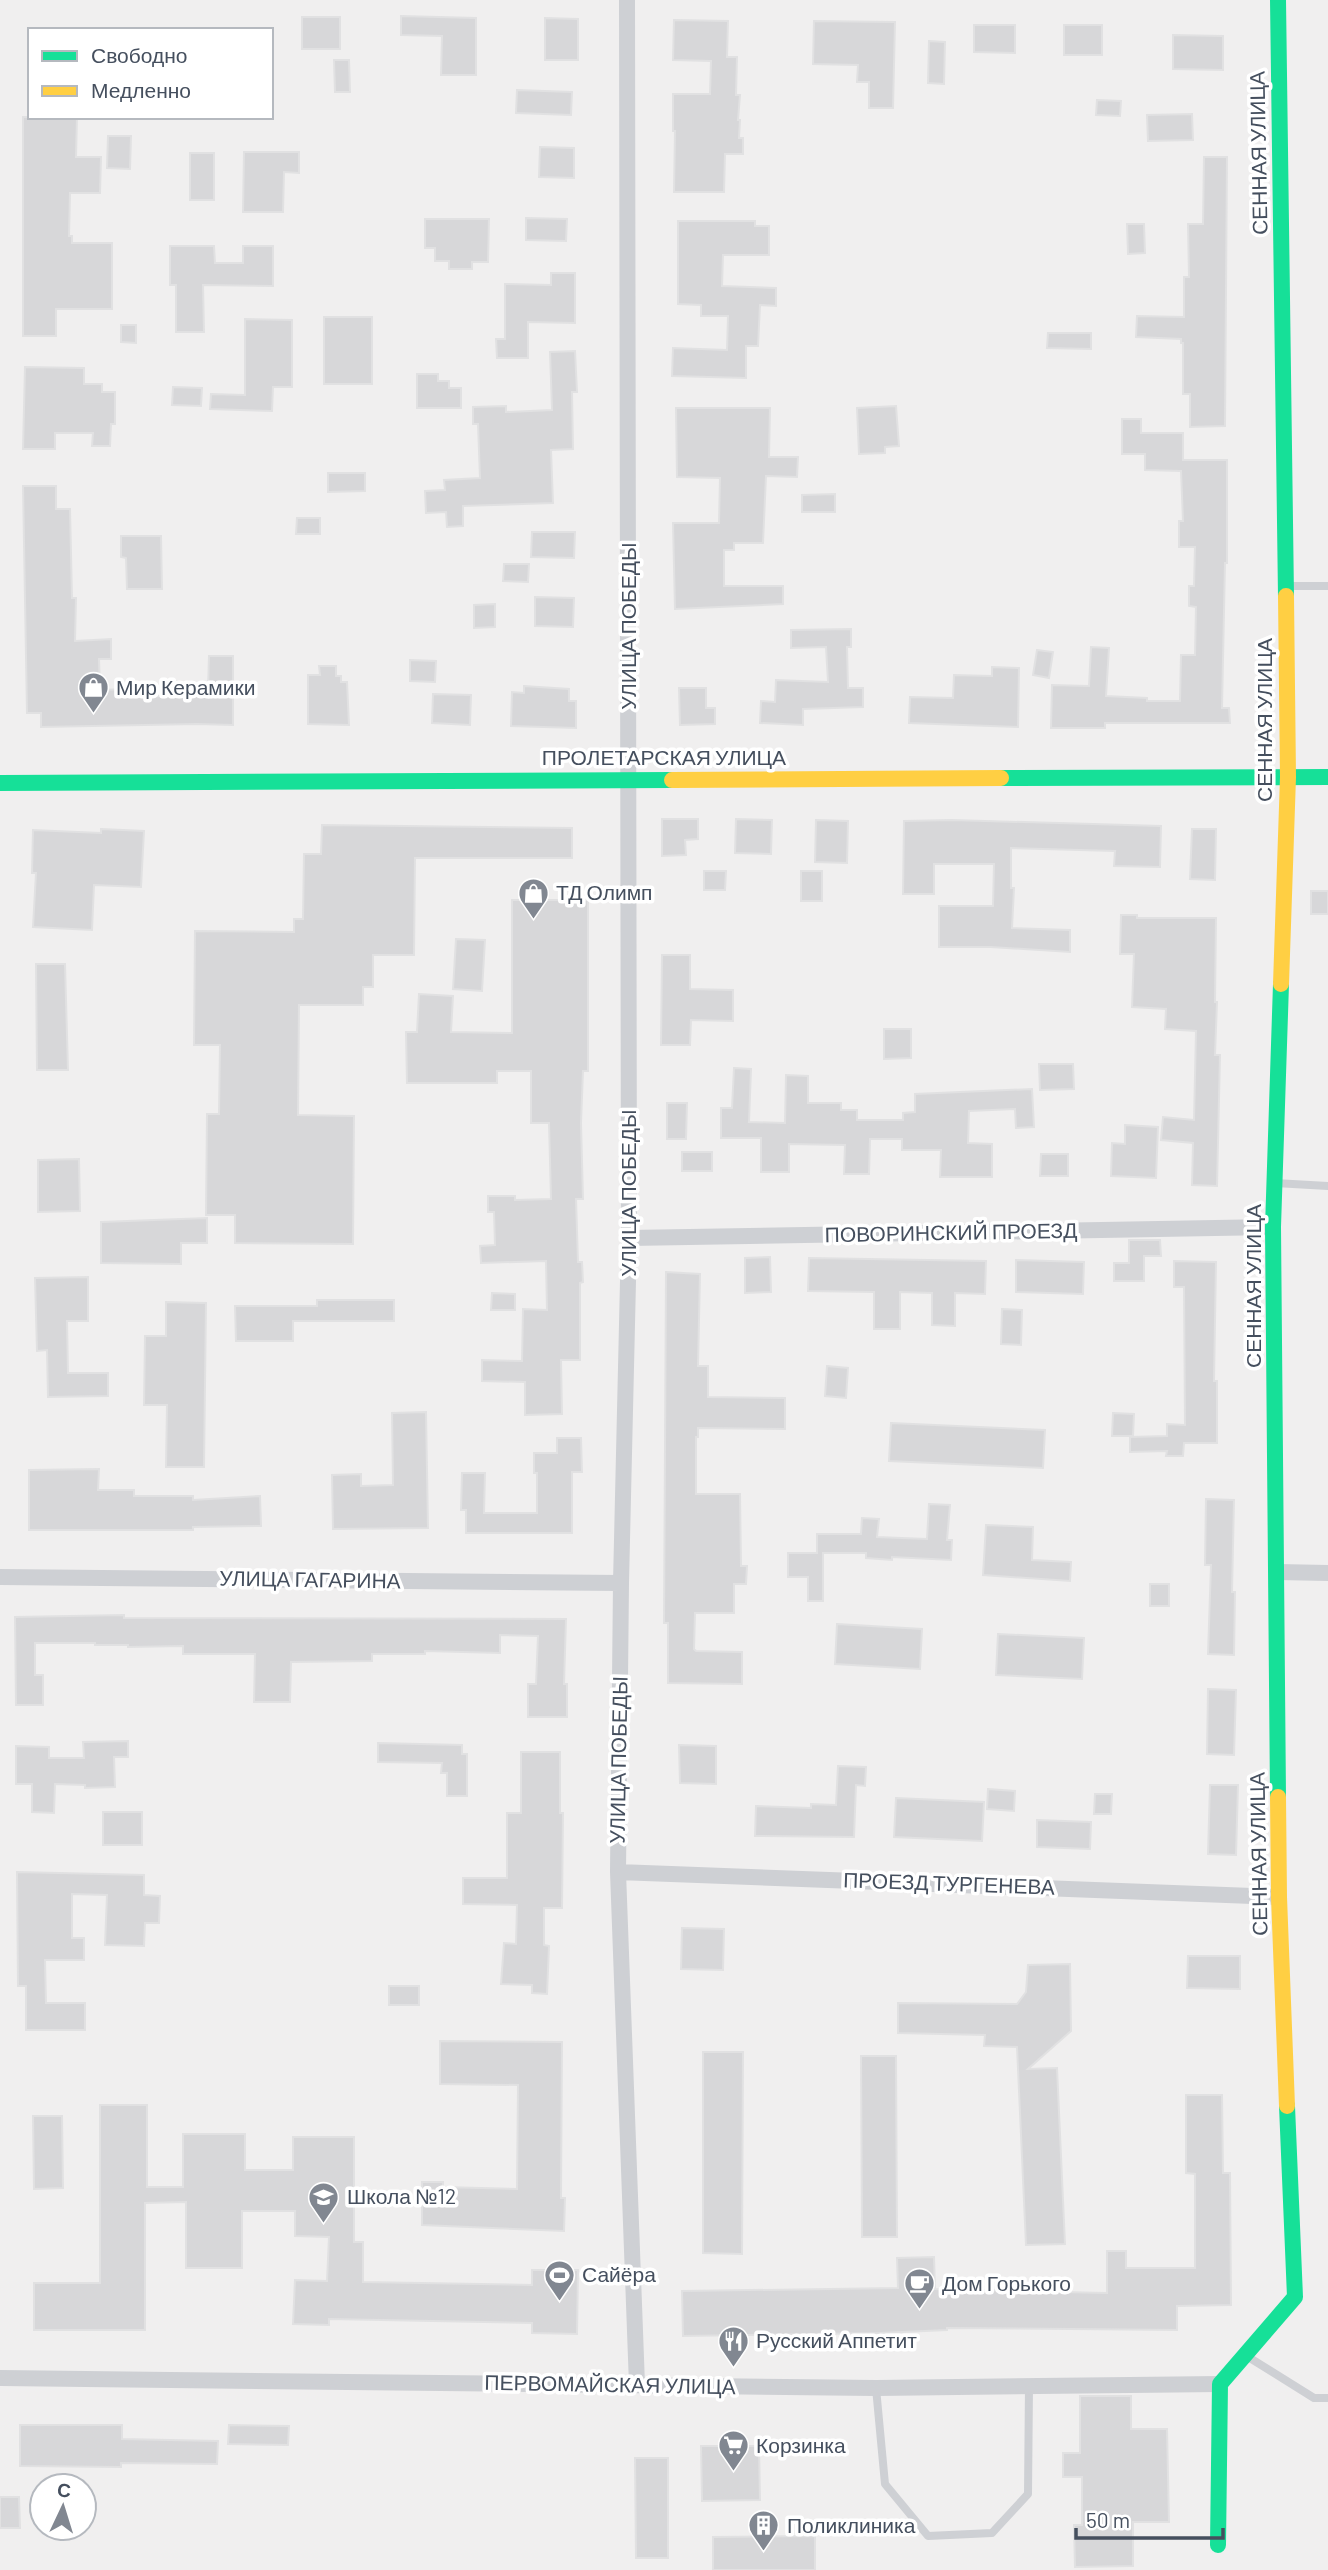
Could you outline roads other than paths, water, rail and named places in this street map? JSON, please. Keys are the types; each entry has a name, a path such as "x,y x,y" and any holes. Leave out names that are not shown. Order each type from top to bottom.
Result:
{"street":[{"name":"УЛИЦА ПОБЕДЫ","path":"627,0 629,1238 618,1872 637,2385"},
{"name":"СЕННАЯ УЛИЦА","path":"1220,2384 1295,2297 1279,1897 1273,1227 1288,777 1278,0"},
{"name":"ПРОЛЕТАРСКАЯ УЛИЦА","path":"0,783 1328,777"},
{"name":"ПОВОРИНСКИЙ ПРОЕЗД","path":"629,1238 1273,1227"},
{"path":"1277,1572 1328,1573"},
{"name":"УЛИЦА ГАГАРИНА","path":"0,1577 621,1583"},
{"name":"ПРОЕЗД ТУРГЕНЕВА","path":"618,1872 1279,1897"},
{"name":"ПЕРВОМАЙСКАЯ УЛИЦА","path":"0,2378 876,2388 1220,2384"},
{"path":"1218,2545 1220,2384"}],"lane":[{"path":"1285,586 1328,586"},
{"path":"1275,1183 1328,1186"},
{"path":"1245,2355 1314,2398 1328,2398"},
{"path":"876,2388 885,2484 928,2536 992,2533 1028,2494 1029,2386"}],"place":[{"name":"Мир Керамики","path":"93,715"},
{"name":"ТД Олимп","path":"533,920"},
{"name":"Школа №12","path":"324,2224"},
{"name":"Сайёра","path":"559,2302"},
{"name":"Дом Горького","path":"919,2311"},
{"name":"Русский Аппетит","path":"733,2368"},
{"name":"Корзинка","path":"733,2473"},
{"name":"Поликлиника","path":"764,2553"}]}
